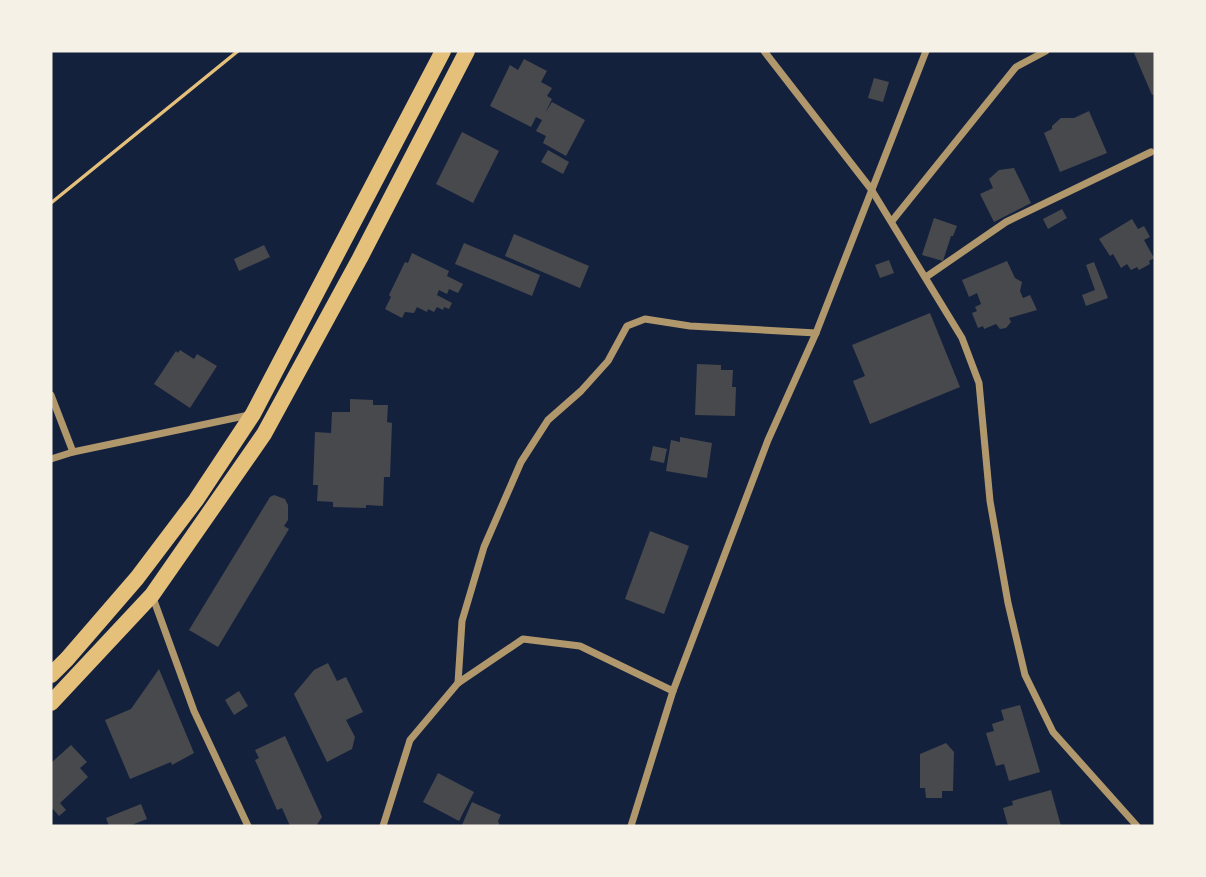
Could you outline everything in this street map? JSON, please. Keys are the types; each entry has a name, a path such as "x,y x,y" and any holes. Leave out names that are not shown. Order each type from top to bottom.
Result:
{"highway":[{"path":"51,675 68,659 137,578 196,500 253,414 443,51"},
{"path":"51,703 152,595 264,434 360,258 467,51"}],"street":[{"path":"764,51 871,189 962,338 979,383 990,501 1008,603 1025,675 1053,732 1137,826"},
{"path":"631,826 673,691 768,440 817,333 926,51"},
{"path":"892,221 1016,67 1046,51"},
{"path":"926,278 1006,222 1151,152"},
{"path":"458,683 462,621 484,547 521,462 548,421 581,391 608,361 627,326 645,319 656,319 690,326 817,333"},
{"path":"51,395 74,452"},
{"path":"51,459 253,414"},
{"path":"152,595 194,711 248,826"},
{"path":"383,826 410,740 458,683 523,639 580,646 673,691"}],"path":[{"path":"51,203 238,51"}],"building":[{"path":"1155,51 1155,94 1152,95 1134,53"},
{"path":"524,59 547,71 541,82 552,88 547,96 552,99 545,113 552,102 585,120 566,156 543,143 546,136 536,131 542,120 536,117 531,127 490,106 510,65 518,70"},
{"path":"874,78 889,82 883,102 868,98"},
{"path":"1089,111 1107,153 1060,172 1044,133 1052,129 1061,118 1074,118"},
{"path":"462,132 499,151 473,203 436,184"},
{"path":"548,150 569,162 563,174 541,162"},
{"path":"1014,168 1031,203 994,222 980,194 993,188 989,179 999,170"},
{"path":"1062,209 1067,218 1048,229 1043,219"},
{"path":"934,218 957,226 943,261 922,255"},
{"path":"1132,219 1138,229 1144,226 1150,237 1144,240 1154,258 1149,261 1150,264 1139,270 1137,267 1131,270 1127,264 1121,268 1099,239"},
{"path":"514,234 589,266 580,288 505,256"},
{"path":"464,243 540,275 532,296 455,264"},
{"path":"264,245 270,257 239,271 234,259"},
{"path":"412,253 449,271 447,276 463,284 458,293 449,289 447,294 439,290 437,295 452,303 449,309 437,307 434,312 428,309 427,312 417,307 414,313 405,312 402,318 385,309 391,297 389,295"},
{"path":"889,260 894,273 880,278 875,265"},
{"path":"1007,261 1015,278 1022,282 1020,291 1023,298 1030,295 1037,310 1009,318 1011,322 1006,328 1000,329 996,324 984,329 983,326 978,328 972,313 977,311 975,307 981,304 977,293 969,297 962,280"},
{"path":"1094,262 1108,298 1086,306 1082,295 1095,290 1086,265"},
{"path":"930,313 960,387 870,424 853,381 865,376 852,345"},
{"path":"180,350 194,359 197,354 217,366 190,408 154,384 176,351 178,353"},
{"path":"697,364 721,365 721,370 733,370 732,387 736,387 735,416 695,415"},
{"path":"350,399 373,400 373,405 388,405 387,422 392,423 390,477 384,477 383,506 333,507 333,502 317,501 318,485 313,485 315,432 331,433 332,412 350,412"},
{"path":"680,437 712,443 707,478 666,471 671,440 680,442"},
{"path":"653,446 667,449 664,463 650,460"},
{"path":"274,495 285,499 288,505 288,520 284,526 289,529 218,647 189,630 270,497"},
{"path":"650,531 689,546 664,614 625,599"},
{"path":"328,663 337,681 346,677 363,712 346,720 355,737 352,749 327,762 294,694 314,670"},
{"path":"159,669 194,753 172,765 171,762 130,779 105,720 131,709"},
{"path":"239,691 248,706 234,715 225,700"},
{"path":"1020,705 1040,772 1009,781 1004,764 996,766 986,733 994,731 992,724 1004,720 1001,710"},
{"path":"285,736 322,817 316,826 290,826 282,808 277,810 255,760 259,758 255,750"},
{"path":"946,743 954,752 953,791 942,791 942,798 926,798 925,788 920,788 920,754"},
{"path":"71,745 87,762 80,768 88,777 60,803 66,810 59,816 51,810 51,763"},
{"path":"438,773 474,792 459,821 423,802"},
{"path":"1051,790 1061,826 1008,826 1003,808 1013,805 1012,801"},
{"path":"472,802 501,815 498,821 500,826 462,825"},
{"path":"141,804 147,819 129,826 109,826 106,818"}]}
